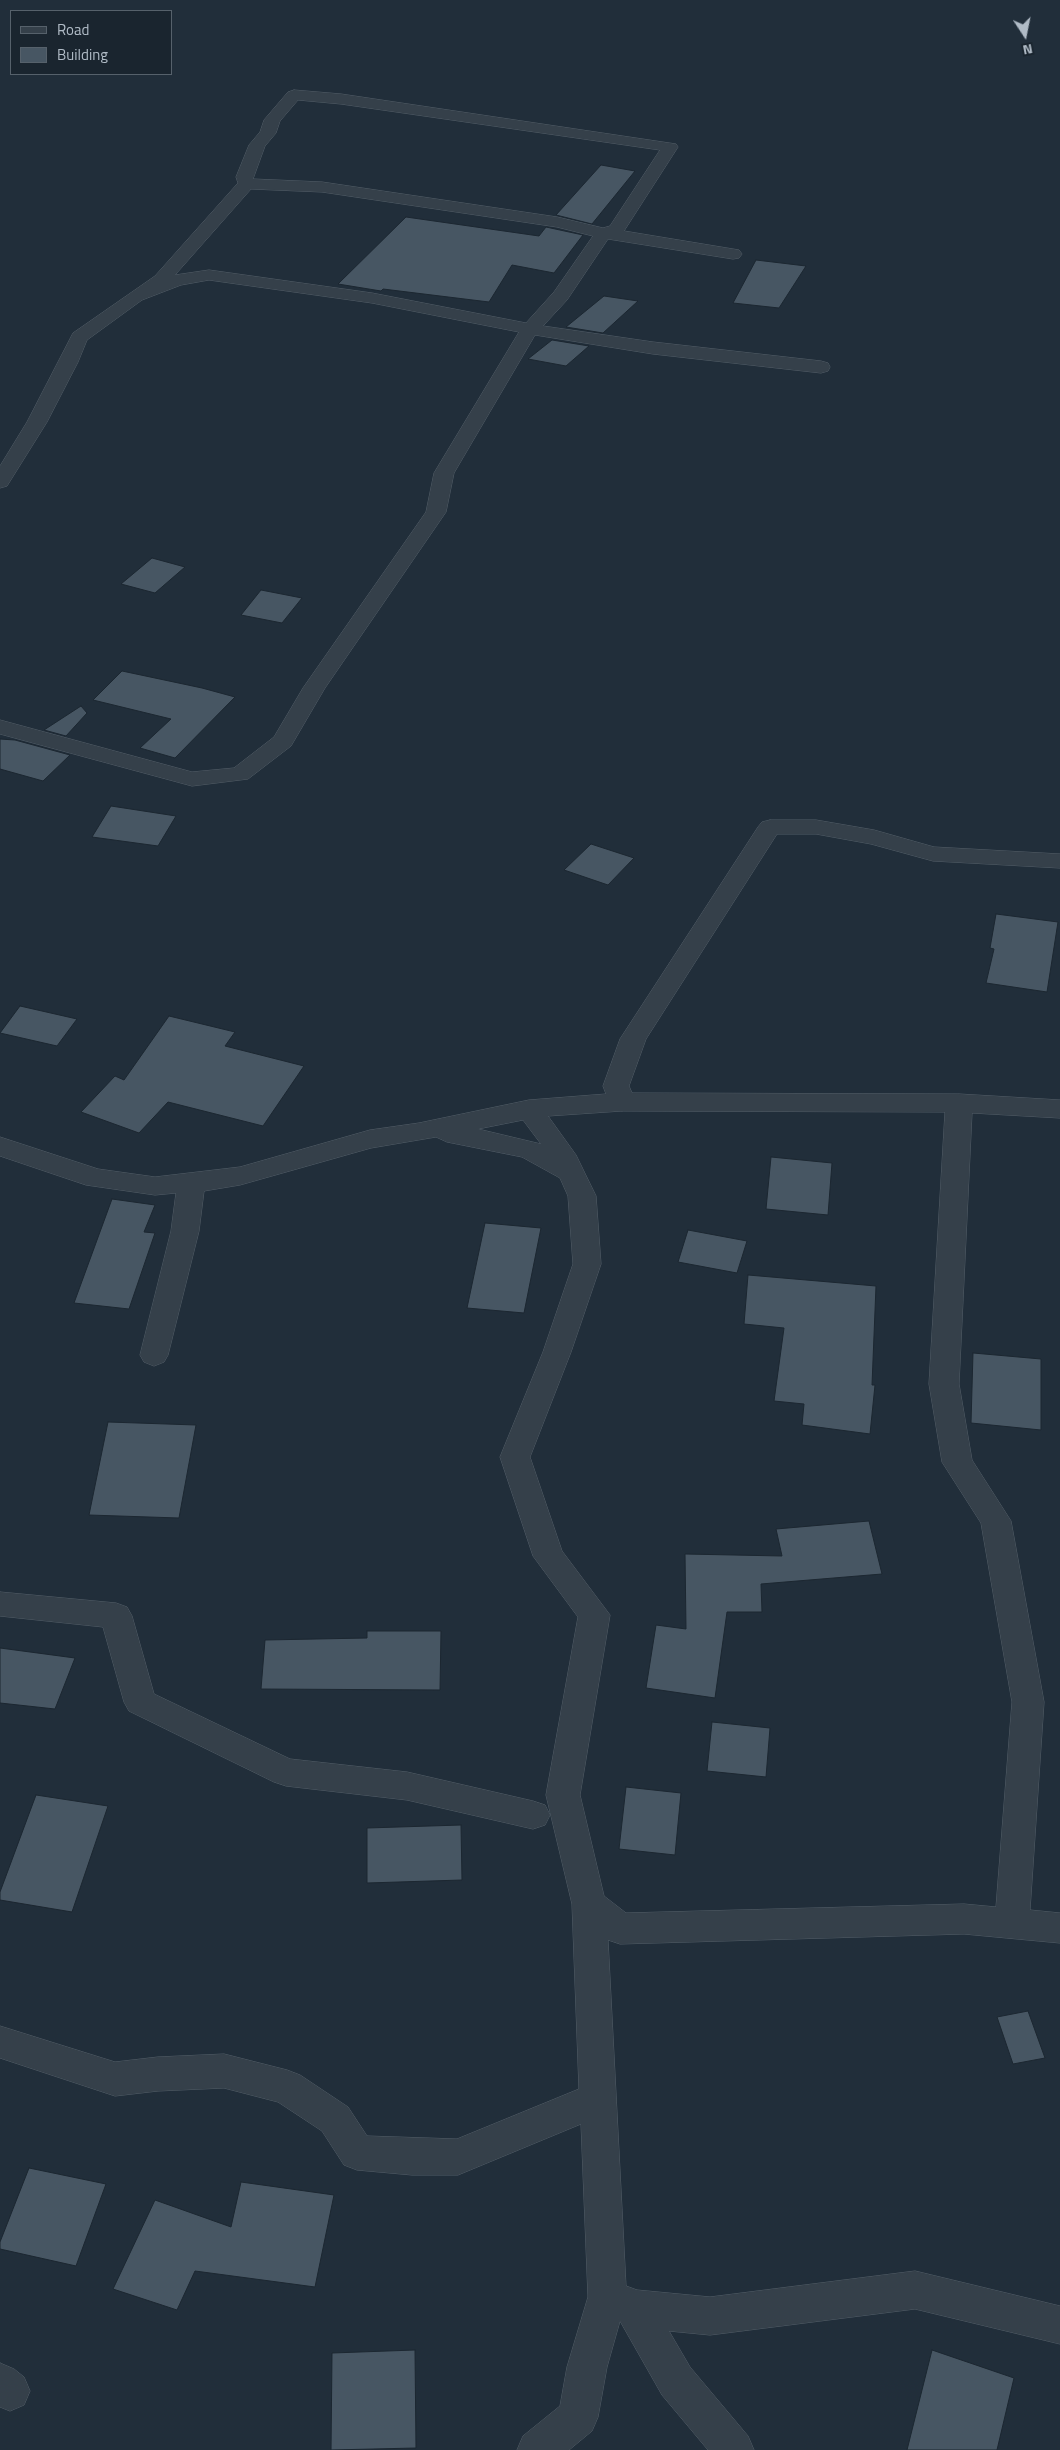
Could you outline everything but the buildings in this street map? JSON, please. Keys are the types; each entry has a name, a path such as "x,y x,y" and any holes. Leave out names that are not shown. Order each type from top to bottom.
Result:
{"street":[{"path":"0,727 192,780 240,774 283,741 314,688 436,512 444,474 530,329 560,296 585,263 603,233 616,230 670,147 342,99 294,94 272,120 268,133 257,145 244,177 246,184"},
{"path":"144,292 162,280 246,184 322,187 557,222 603,233 733,254"},
{"path":"0,482 37,422 69,362 79,337 144,292 177,280 209,275 372,298 530,329 663,349 821,367"},
{"path":"622,1102 616,1086 633,1039 770,827 816,827 874,837 932,854 1060,861"},
{"path":"0,1146 96,1178 155,1186 240,1176 370,1139 429,1130 529,1109 622,1102 959,1103 1060,1110"},
{"path":"959,1103 944,1384 957,1462 996,1520 1028,1702 1012,1923"},
{"path":"529,1109 562,1155 582,1196 588,1264 557,1352 515,1457 548,1556 594,1615 563,1795 588,1904 598,2099 621,2303 676,2381 734,2450"},
{"path":"429,1130 491,1140 531,1150 570,1172"},
{"path":"154,1355 185,1231 192,1183"},
{"path":"0,1604 116,1616 140,1702 286,1772 407,1786 532,1815"},
{"path":"588,1904 620,1929 964,1919 1060,1928"},
{"path":"0,2042 114,2080 158,2074 224,2071 287,2087 335,2119 357,2153 412,2157 458,2157 598,2099"},
{"path":"621,2303 710,2316 915,2290 1060,2325"},
{"path":"537,2450 578,2417 587,2367 621,2303"}]}
